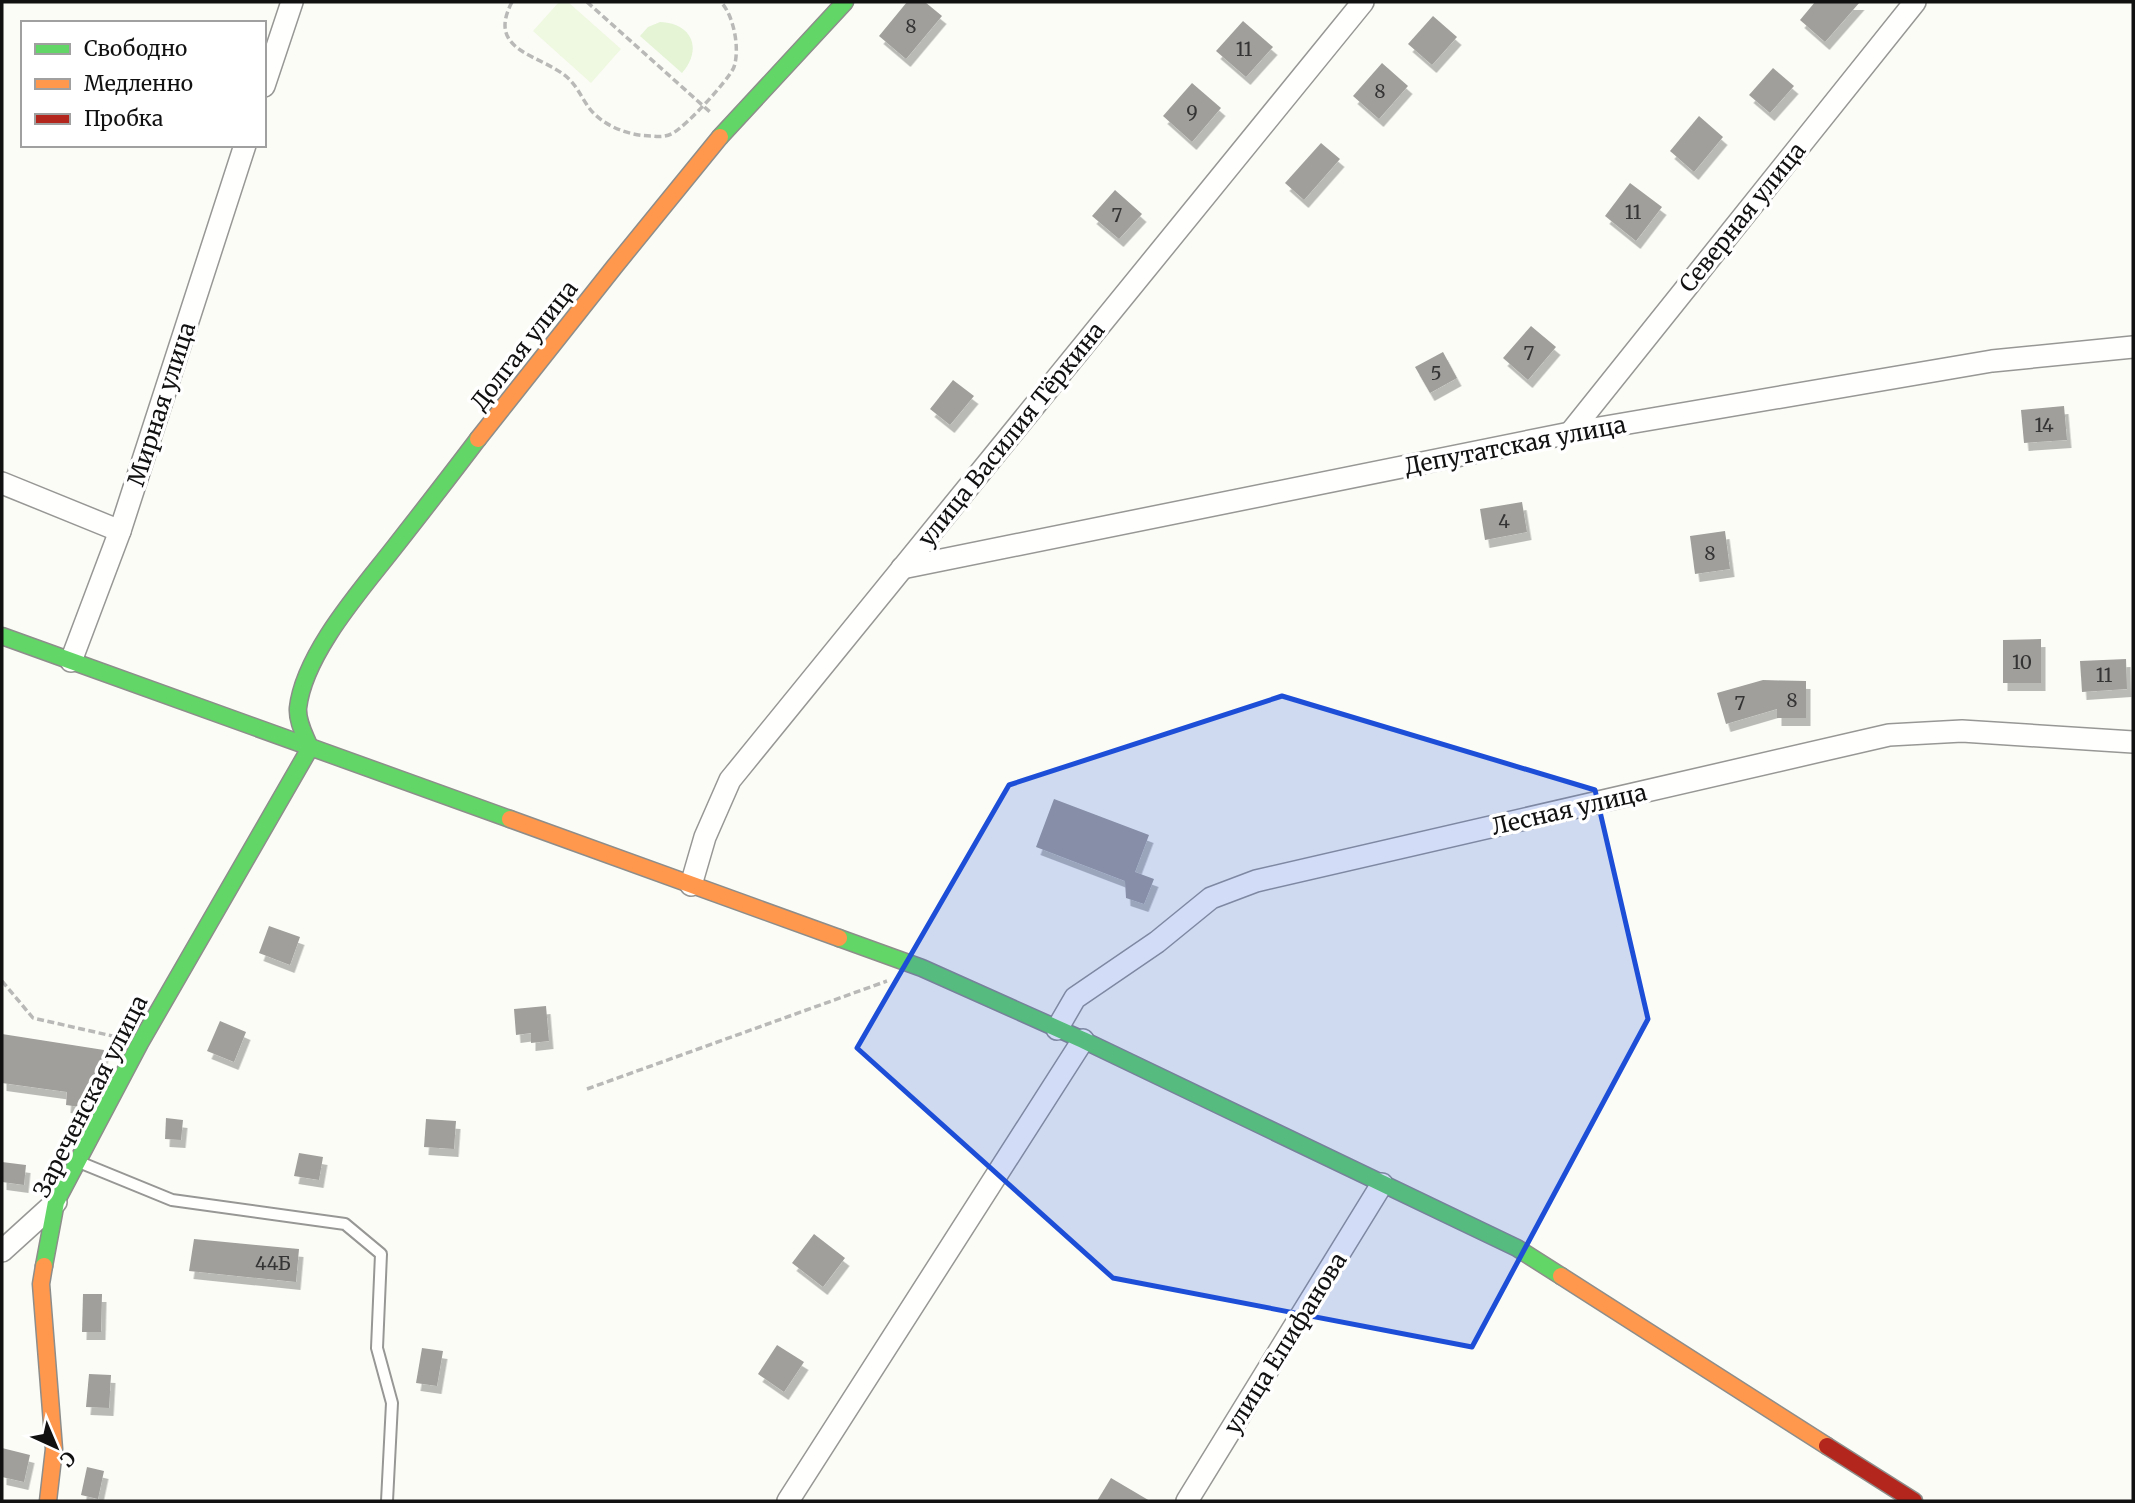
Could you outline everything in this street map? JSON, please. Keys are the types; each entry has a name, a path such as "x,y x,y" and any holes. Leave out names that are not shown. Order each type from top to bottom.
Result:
{"street":[{"path":"266,80 292,2"},
{"name":"Долгая улица","path":"310,748 298,713 304,685 340,617 632,243 728,127 824,29 845,2"},
{"name":"улица Василия Тёркина","path":"691,885 705,837 730,780 1363,2"},
{"name":"Северная улица","path":"1570,433 1915,2"},
{"name":"Мирная улица","path":"71,661 120,531 244,147"},
{"name":"Депутатская улица","path":"902,568 1570,433 1992,361 2133,347"},
{"path":"2,483 120,531"},
{"path":"2,636 922,968 1083,1040 1517,1248 1914,1501"},
{"name":"Лесная улица","path":"1057,1029 1074,998 1157,942 1212,898 1256,881 1889,735 1962,731 2133,742"},
{"name":"Зареченская улица","path":"48,1501 54,1449 41,1284 56,1202 140,1042 310,748"},
{"path":"788,1501 1083,1040"},
{"name":"улица Епифанова","path":"1187,1501 1382,1184"},
{"path":"2,1251 56,1202"}],"lane":[{"path":"79,1162 172,1200 345,1224 382,1254 377,1348 392,1403 387,1501"}],"path":[{"path":"512,2 504,21 512,42 531,58 567,77 593,113 604,123 649,136 665,136 675,132 730,74 735,64 734,24 729,10 721,2"},
{"path":"587,2 728,127"},
{"path":"587,1088 922,968"},
{"path":"2,981 33,1018 140,1042"}],"highlighted area":[{"path":"1282,696 1595,790 1648,1019 1472,1347 1113,1278 857,1048 1009,785"}],"green space":[{"path":"559,2 568,2 621,49 591,83 533,31"},
{"path":"660,22 680,27 691,39 692,55 682,73 640,36 648,27"}],"building":[{"path":"907,2 925,2 942,16 906,59 879,36"},
{"path":"1815,2 1860,2 1825,42 1800,20"},
{"path":"1433,16 1457,37 1432,65 1408,44"},
{"path":"1243,21 1273,47 1246,77 1216,51"},
{"path":"1382,63 1408,86 1379,119 1353,96"},
{"path":"1773,68 1794,86 1770,113 1749,95"},
{"path":"1192,83 1221,108 1192,142 1163,116"},
{"path":"1699,116 1723,137 1694,172 1670,151"},
{"path":"1321,143 1340,159 1304,200 1285,183"},
{"path":"1630,183 1662,207 1636,241 1605,216"},
{"path":"1115,190 1142,214 1119,239 1092,216"},
{"path":"1531,326 1556,347 1528,380 1503,358"},
{"path":"1443,352 1457,378 1430,393 1415,367"},
{"path":"953,380 974,396 950,425 930,409"},
{"path":"2064,406 2067,440 2024,443 2021,410"},
{"path":"1522,502 1527,532 1485,540 1480,509"},
{"path":"1725,531 1730,569 1695,574 1690,536"},
{"path":"2041,639 2041,683 2003,683 2003,640"},
{"path":"2126,659 2127,689 2082,692 2080,661"},
{"path":"1763,680 1806,681 1806,718 1777,718 1777,709 1726,724 1717,693"},
{"path":"1054,799 1149,835 1135,872 1154,879 1144,904 1126,898 1125,881 1036,847"},
{"path":"269,926 300,937 290,965 259,953"},
{"path":"546,1006 549,1041 531,1043 531,1033 516,1035 514,1009"},
{"path":"220,1021 246,1032 234,1062 207,1051"},
{"path":"2,1034 104,1050 99,1085 87,1108 66,1105 67,1092 2,1083"},
{"path":"166,1118 183,1120 181,1140 165,1139"},
{"path":"426,1119 456,1121 454,1149 424,1147"},
{"path":"299,1153 323,1157 319,1180 294,1176"},
{"path":"2,1162 26,1165 24,1185 2,1182"},
{"path":"814,1234 845,1258 823,1287 792,1263"},
{"path":"194,1239 299,1249 296,1282 189,1271"},
{"path":"83,1294 102,1294 101,1332 82,1332"},
{"path":"777,1345 804,1362 784,1392 758,1374"},
{"path":"422,1348 443,1351 437,1386 416,1383"},
{"path":"89,1374 111,1375 109,1408 86,1407"},
{"path":"2,1448 30,1455 24,1482 2,1477"},
{"path":"87,1467 104,1471 98,1499 81,1495"},
{"path":"1111,1478 1150,1501 1097,1501"}],"traffic: fast":[{"path":"720,137 845,2"},
{"path":"44,1266 56,1202 140,1043 310,748 300,723 298,708 302,687 322,645 350,603 478,439"},
{"path":"2,636 510,819"},
{"path":"839,938 922,968 1083,1040 1517,1248 1561,1276"}],"traffic: slow":[{"path":"478,439 720,137"},
{"path":"510,819 839,938"},
{"path":"44,1266 41,1284 54,1449 48,1501"},
{"path":"1561,1276 1827,1446"}],"traffic: jam":[{"path":"1827,1446 1914,1501"}]}
